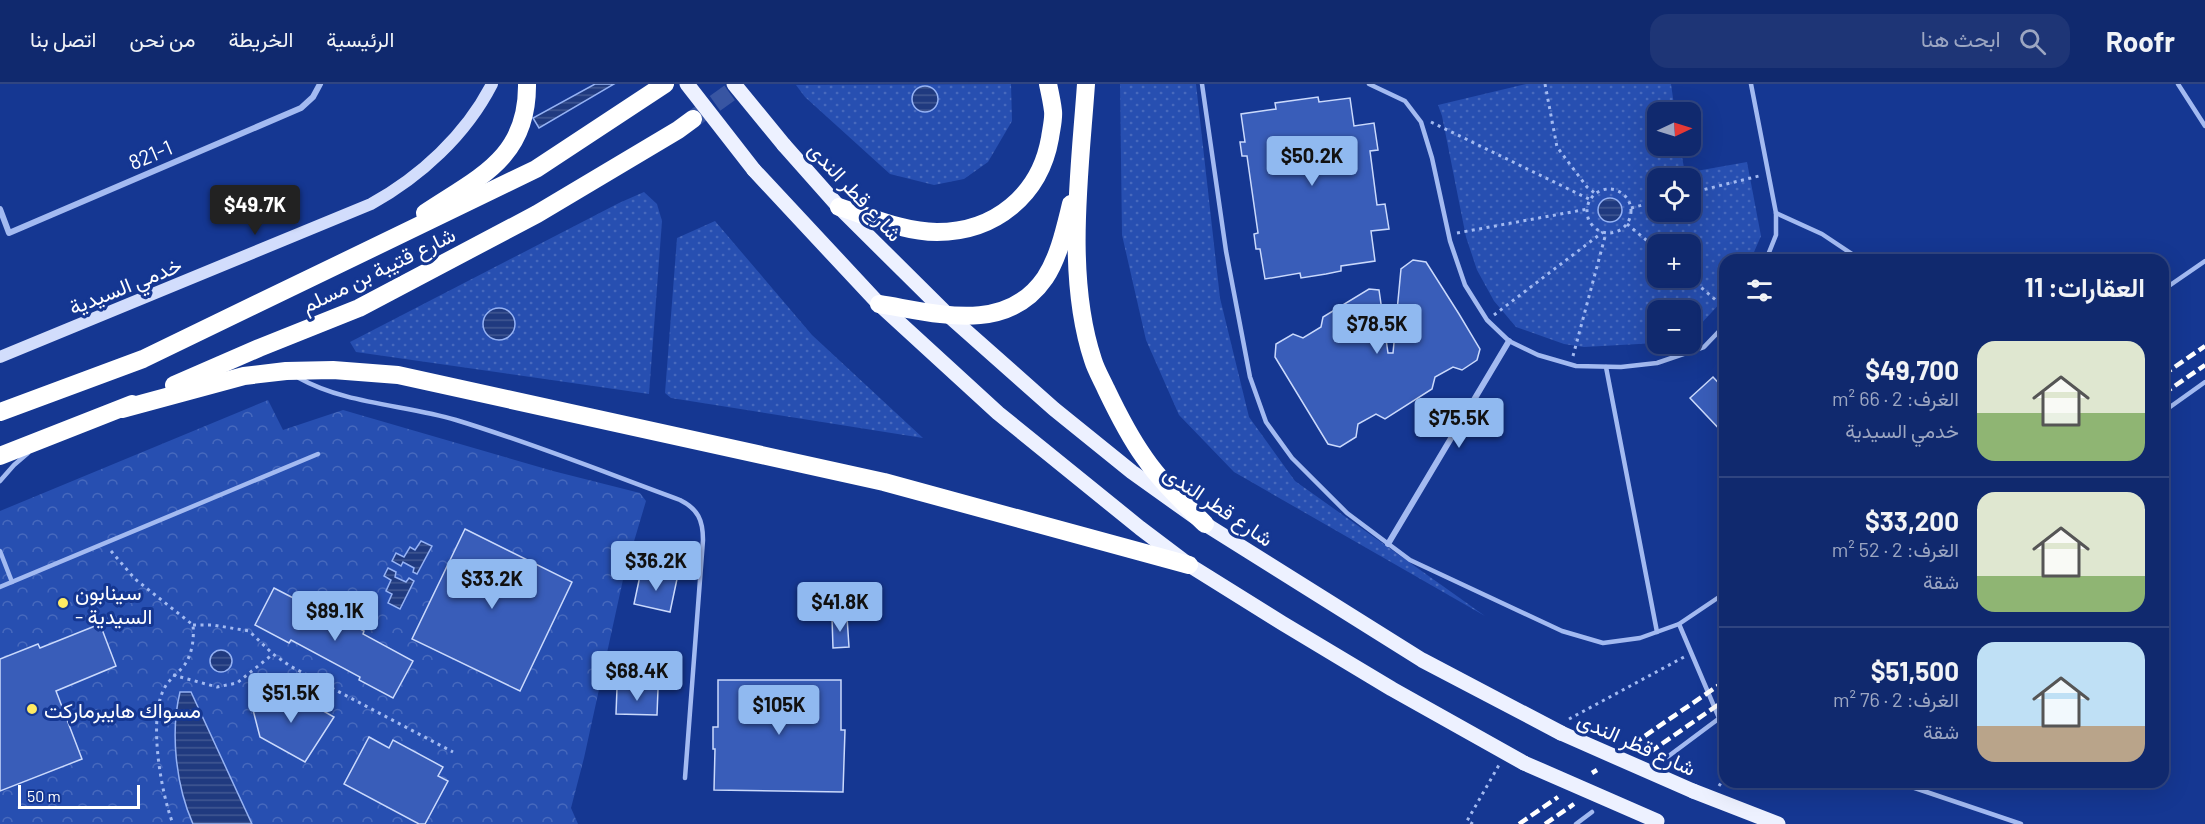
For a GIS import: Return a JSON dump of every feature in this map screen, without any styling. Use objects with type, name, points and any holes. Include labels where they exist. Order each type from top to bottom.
[{"type":"highway","points":[[365,252],[494,166],[508,152],[520,130],[527,103],[526,84]]},
{"type":"highway","name":"شارع قتيبة بن مسلم","points":[[0,412],[143,359],[536,169],[665,84]]},
{"type":"highway","points":[[839,207],[899,226],[937,232],[981,226],[1013,207],[1036,179],[1048,150],[1054,113],[1048,84]]},
{"type":"highway","points":[[1086,84],[1077,267],[1083,315],[1093,360],[1116,410],[1144,458],[1174,494],[1205,524]]},
{"type":"highway","name":"شارع قتيبة بن مسلم","points":[[0,456],[122,409],[259,348],[359,308],[537,214],[693,119]]},
{"type":"highway","points":[[879,304],[972,318],[1006,310],[1030,296],[1046,276],[1062,240],[1080,171]]},
{"type":"highway","points":[[122,409],[244,376],[286,371],[333,370],[398,375],[884,482],[1190,565]]},
{"type":"main road","points":[[687,84],[754,170],[879,304],[952,372],[1044,452],[1190,565],[1392,689],[1524,763],[1661,822]]},
{"type":"main road","name":"شارع قطر الندى","points":[[734,84],[839,207],[948,315],[1093,441],[1205,524],[1422,660],[1561,733],[1693,791],[1778,824]]},
{"type":"street","name":"821-1","points":[[0,209],[9,233],[301,108],[313,97],[320,84]]},
{"type":"street","name":"خدمي السيدية","points":[[0,357],[379,200],[395,191],[445,148],[468,122],[492,84]]},
{"type":"street","points":[[1388,544],[1509,341]]},
{"type":"lane","points":[[1202,84],[1226,251],[1247,366],[1266,422],[1292,458],[1347,513],[1410,560],[1562,631],[1603,643],[1640,638],[1679,624],[1719,597]]},
{"type":"lane","points":[[1369,84],[1406,101],[1421,122],[1432,158],[1449,235],[1465,285],[1487,320],[1509,341],[1538,355],[1570,364],[1621,367],[1656,363],[1704,347],[1719,331]]},
{"type":"lane","points":[[1751,84],[1776,213],[1776,235],[1768,254]]},
{"type":"lane","points":[[2178,84],[2205,126]]},
{"type":"lane","points":[[1776,213],[1822,234],[1852,254]]},
{"type":"lane","points":[[2169,286],[2205,261]]},
{"type":"lane","points":[[1606,367],[1657,632]]},
{"type":"lane","points":[[286,371],[313,386],[341,395],[417,410],[482,428],[680,500],[700,515],[703,540],[685,778]]},
{"type":"lane","points":[[2169,408],[2205,382]]},
{"type":"lane","points":[[0,481],[14,465],[49,437]]},
{"type":"lane","points":[[0,586],[318,454]]},
{"type":"lane","points":[[0,551],[12,582]]},
{"type":"lane","points":[[1666,758],[1719,718],[1679,624]]},
{"type":"lane","points":[[1915,788],[2021,824]]},
{"type":"lane","points":[[1576,824],[1592,812]]},
{"type":"path","points":[[1545,84],[1557,147],[1587,187],[1596,194]]},
{"type":"path","points":[[1416,115],[1591,200]]},
{"type":"path","points":[[1701,190],[1768,173]]},
{"type":"path","points":[[1605,189],[1624,194],[1631,208],[1629,222],[1623,229],[1614,233],[1604,233],[1595,229],[1589,221],[1588,209],[1596,194],[1605,189]]},
{"type":"path","points":[[1631,208],[1647,204]]},
{"type":"path","points":[[1449,235],[1588,209]]},
{"type":"path","points":[[1627,224],[1647,241]]},
{"type":"path","points":[[1487,320],[1604,233]]},
{"type":"path","points":[[1570,364],[1604,233]]},
{"type":"path","points":[[1701,288],[1719,303]]},
{"type":"path","points":[[104,543],[135,579],[194,624],[249,631],[273,654],[290,666],[453,752]]},
{"type":"path","points":[[173,824],[163,794],[157,754],[158,718],[162,691],[187,661],[194,637],[194,624]]},
{"type":"path","points":[[1574,716],[1691,653]]},
{"type":"path","points":[[173,675],[217,687],[237,683],[273,654]]},
{"type":"path","points":[[1473,824],[1467,821],[1496,770]]},
{"type":"green space","points":[[1011,84],[1012,121],[988,162],[964,179],[934,185],[890,174],[805,97],[796,85]]},
{"type":"green space","points":[[1120,84],[1196,84],[1220,298],[1249,417],[1295,481],[1485,616],[1234,472],[1179,415],[1146,340],[1122,235]]},
{"type":"green space","points":[[1526,84],[1671,84],[1674,102],[1647,102],[1647,156],[1682,156],[1684,168],[1647,168],[1647,222],[1701,222],[1701,170],[1747,162],[1761,236],[1753,254],[1719,254],[1719,304],[1701,324],[1701,300],[1647,300],[1647,344],[1584,347],[1564,344],[1516,327],[1494,301],[1477,270],[1466,237],[1438,105]]},
{"type":"green space","points":[[644,192],[657,204],[662,221],[649,394],[356,352],[350,342],[619,203]]},
{"type":"green space","points":[[715,221],[812,335],[923,438],[671,398],[665,393],[677,238]]},
{"type":"green space","points":[[268,400],[283,430],[343,410],[553,471],[640,493],[646,501],[624,575],[571,808],[578,824],[0,824],[0,511]]},
{"type":"shaded area","points":[[595,84],[614,84],[539,128],[533,118]]},
{"type":"shaded area","points":[[925,86],[934,90],[938,99],[934,108],[925,112],[916,108],[912,99],[916,90]]},
{"type":"shaded area","points":[[1610,198],[1619,201],[1622,210],[1619,219],[1610,222],[1601,219],[1598,210],[1601,201]]},
{"type":"shaded area","points":[[499,308],[510,313],[515,324],[510,335],[499,340],[488,335],[483,324],[488,313]]},
{"type":"shaded area","points":[[421,541],[432,546],[417,574],[413,572],[414,568],[403,562],[401,566],[392,561],[396,553],[404,557],[410,547],[415,550]]},
{"type":"shaded area","points":[[388,568],[396,572],[395,577],[406,582],[409,578],[414,581],[400,609],[388,603],[392,594],[386,591],[391,580],[384,576]]},
{"type":"shaded area","points":[[221,650],[229,653],[232,661],[229,669],[221,672],[213,669],[210,661],[213,653]]},
{"type":"shaded area","points":[[180,692],[191,692],[252,824],[193,824],[182,793],[176,759],[175,725]]},
{"type":"building","points":[[1318,97],[1319,102],[1350,98],[1354,126],[1374,123],[1378,150],[1370,151],[1377,205],[1385,204],[1389,229],[1371,231],[1375,261],[1341,266],[1341,271],[1326,274],[1301,278],[1300,273],[1265,279],[1260,249],[1256,249],[1254,234],[1258,233],[1247,156],[1242,156],[1240,142],[1245,142],[1241,114],[1276,109],[1275,103]]},
{"type":"building","points":[[1413,260],[1426,262],[1480,349],[1477,360],[1462,370],[1453,367],[1435,377],[1432,389],[1385,419],[1376,414],[1358,424],[1356,437],[1340,447],[1328,444],[1275,357],[1276,344],[1293,334],[1303,338],[1321,327],[1323,317],[1369,289],[1379,290],[1388,353],[1393,353],[1401,269]]},
{"type":"building","points":[[1713,377],[1719,384],[1719,429],[1690,398]]},
{"type":"building","points":[[465,529],[572,582],[520,691],[412,639]]},
{"type":"building","points":[[641,571],[677,579],[670,612],[634,604]]},
{"type":"building","points":[[274,588],[328,616],[330,613],[413,661],[393,698],[359,680],[360,677],[291,640],[289,643],[255,625]]},
{"type":"building","points":[[847,617],[849,647],[833,648],[832,618]]},
{"type":"building","name":"مسواك هايبرماركت","points":[[100,624],[116,666],[56,691],[82,759],[0,791],[0,659],[38,644],[40,648]]},
{"type":"building","points":[[718,680],[841,680],[841,730],[845,730],[843,792],[714,790],[713,727],[718,727]]},
{"type":"building","points":[[617,688],[658,689],[657,715],[616,714]]},
{"type":"building","points":[[290,692],[334,717],[305,762],[260,737],[251,702]]},
{"type":"building","points":[[369,737],[389,748],[393,740],[443,767],[438,776],[448,781],[425,824],[419,824],[344,784]]},
{"type":"tunnel","points":[[693,119],[742,84]]},
{"type":"railway","points":[[2169,371],[2205,346]]},
{"type":"railway","points":[[2169,390],[2205,365]]},
{"type":"railway","points":[[1633,744],[1719,685]]},
{"type":"railway","points":[[1650,752],[1719,704]]},
{"type":"railway","points":[[1592,773],[1597,770]]},
{"type":"railway","points":[[1519,824],[1558,797]]},
{"type":"railway","points":[[1545,824],[1574,804]]},
{"type":"place","name":"سينابون - السيدية","points":[[63,603]]},
{"type":"place","name":"مسواك هايبرماركت","points":[[32,709]]}]
